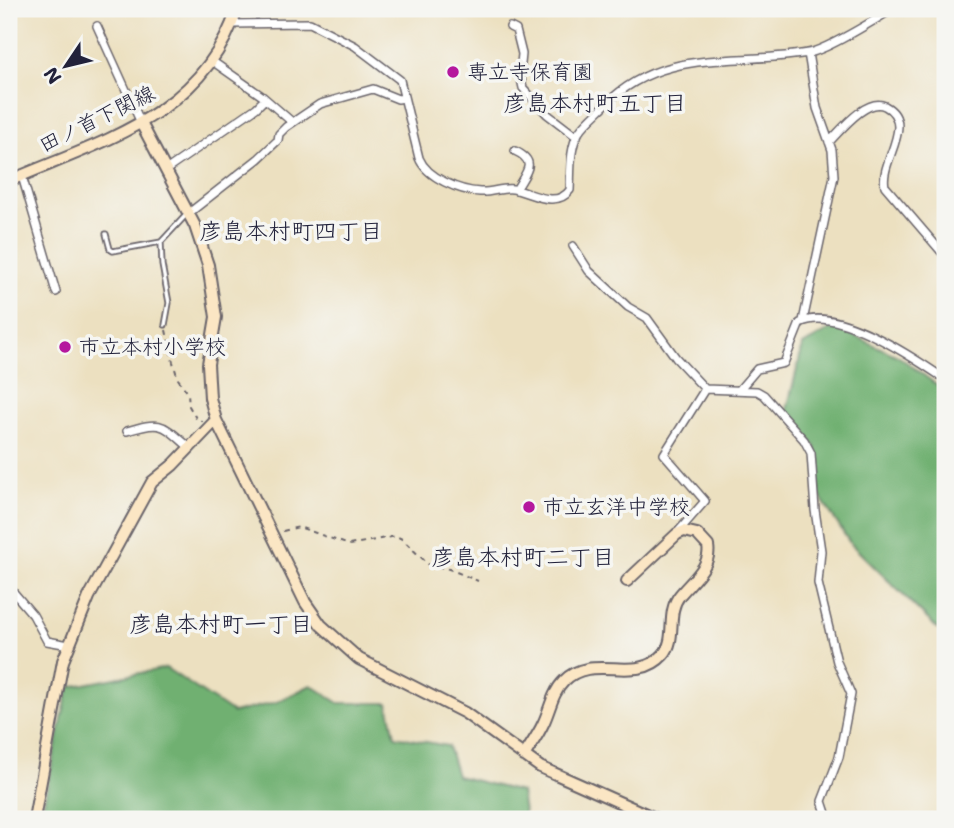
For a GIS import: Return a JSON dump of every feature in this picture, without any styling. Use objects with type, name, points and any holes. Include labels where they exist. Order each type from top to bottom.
[{"type":"street","name":"田ノ首下関線","points":[[9,181],[141,123],[185,93],[212,61],[233,24],[237,9]]},
{"type":"street","points":[[233,24],[296,21],[316,24],[355,47],[398,78],[419,158],[429,172],[458,186],[479,192],[516,190],[553,200],[568,194],[570,190],[570,172],[577,137],[622,90],[638,79],[659,70],[708,60],[808,53],[893,9]]},
{"type":"street","points":[[97,26],[141,123],[200,237],[208,265],[216,317],[208,364],[210,398],[216,420],[312,613],[353,655],[465,713],[555,775],[657,819]]},
{"type":"street","points":[[510,27],[516,30],[522,54],[520,80],[523,88],[547,114],[577,137]]},
{"type":"street","points":[[739,390],[757,369],[784,363],[797,328],[803,321],[833,186],[833,159],[815,101],[808,53]]},
{"type":"street","points":[[212,61],[292,122]]},
{"type":"street","points":[[189,213],[258,159],[292,122],[320,104],[376,89],[398,99],[404,98]]},
{"type":"street","points":[[166,170],[265,99]]},
{"type":"street","points":[[829,142],[870,105],[880,104],[890,110],[897,119],[898,130],[884,173],[885,186],[945,256]]},
{"type":"street","points":[[515,151],[529,162],[529,167],[516,190]]},
{"type":"street","points":[[22,176],[56,292]]},
{"type":"street","points":[[573,246],[589,271],[628,307],[647,318],[676,358],[705,389],[757,391],[764,395],[804,440],[811,453],[813,498],[821,551],[818,583],[837,662],[850,694],[839,757],[822,801],[828,819]]},
{"type":"street","points":[[803,321],[812,318],[857,329],[905,351],[945,379]]},
{"type":"street","points":[[627,581],[677,534],[705,501],[664,454],[705,389]]},
{"type":"street","points":[[34,819],[60,677],[69,645],[89,597],[152,482],[173,465],[216,420]]},
{"type":"street","points":[[127,431],[150,424],[157,425],[174,434],[189,447]]},
{"type":"street","points":[[524,756],[544,724],[557,690],[570,675],[594,667],[641,668],[665,653],[670,642],[673,605],[709,556],[708,546],[701,536],[690,531],[677,534]]},
{"type":"street","points":[[9,587],[33,615],[47,640],[69,645]]},
{"type":"lane","points":[[106,234],[113,251],[161,242],[189,213]]},
{"type":"lane","points":[[161,242],[169,303],[165,325]]},
{"type":"path","points":[[165,325],[178,379],[187,393],[189,406],[197,420],[203,420]]},
{"type":"path","points":[[272,536],[299,527],[349,545],[396,536],[429,565],[449,569],[478,581]]},
{"type":"green space","points":[[835,327],[898,356],[945,391],[945,636],[850,543],[819,495],[816,447],[786,413],[803,345]]},
{"type":"green space","points":[[166,668],[233,713],[277,702],[311,685],[339,703],[388,703],[395,736],[448,746],[457,776],[521,792],[525,819],[40,819],[69,687]]},
{"type":"place","name":"専立寺保育園","points":[[453,72]]},
{"type":"place","name":"市立本村小学校","points":[[65,347]]},
{"type":"place","name":"市立玄洋中学校","points":[[529,507]]},
{"type":"district","name":"彦島本村町五丁目","points":[[595,103]]},
{"type":"district","name":"彦島本村町四丁目","points":[[291,231]]},
{"type":"district","name":"彦島本村町二丁目","points":[[523,557]]},
{"type":"district","name":"彦島本村町一丁目","points":[[221,624]]}]
